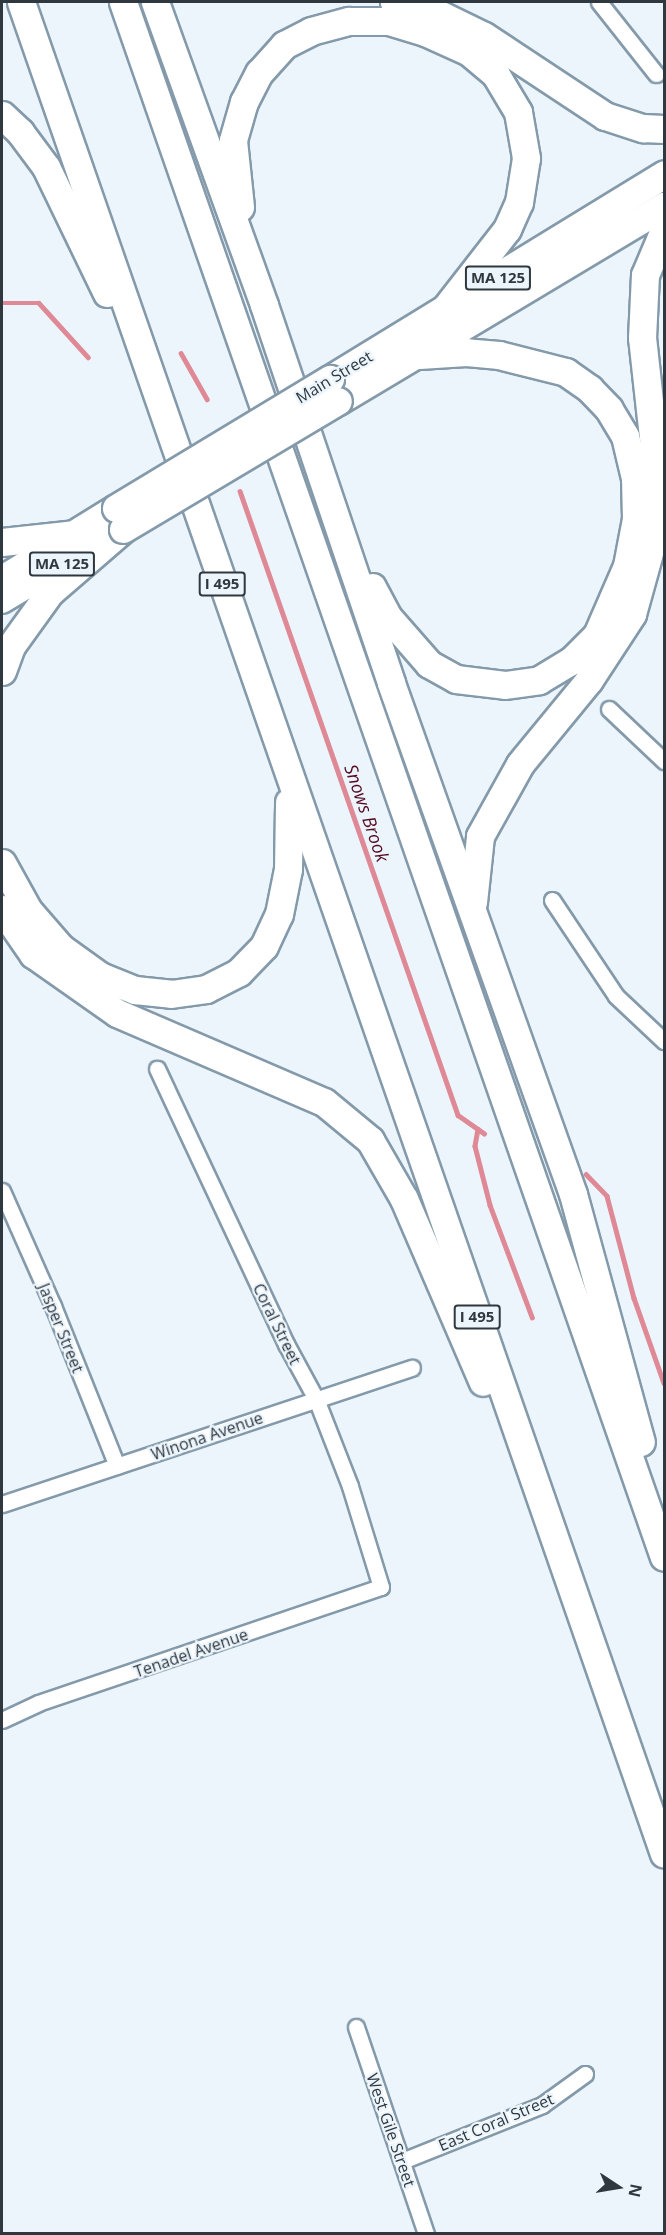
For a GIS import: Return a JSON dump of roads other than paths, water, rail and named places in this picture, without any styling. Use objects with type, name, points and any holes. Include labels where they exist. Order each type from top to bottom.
[{"type":"highway","name":"I 495","points":[[21,2],[153,390],[197,506],[288,780],[664,1854]]},
{"type":"highway","points":[[123,2],[664,1557]]},
{"type":"highway","points":[[155,2],[264,304],[473,915],[573,1194],[664,1534]]},
{"type":"highway","points":[[394,2],[437,13],[484,36],[605,116],[643,128],[664,129]]},
{"type":"highway","points":[[264,304],[237,192],[233,140],[244,102],[259,73],[284,45],[311,31],[349,21],[389,21],[425,32],[469,52],[496,75],[518,112],[526,158],[519,202],[507,229],[444,310]]},
{"type":"highway","points":[[2,115],[20,132],[46,167],[153,390]]},
{"type":"highway","name":"Main Street","points":[[74,534],[120,518],[334,390],[444,310],[664,174]]},
{"type":"highway","name":"Main Street","points":[[334,390],[419,356],[664,206]]},
{"type":"highway","points":[[473,915],[480,836],[520,764],[589,680],[633,614],[658,520],[655,455],[642,338],[645,275],[664,230]]},
{"type":"highway","points":[[338,524],[388,617],[429,664],[456,679],[505,685],[539,680],[571,661],[597,635],[614,601],[627,566],[636,519],[635,478],[625,436],[609,408],[566,372],[528,361],[466,352],[419,356]]},
{"type":"highway","points":[[2,671],[11,646],[50,592],[120,518]]},
{"type":"highway","points":[[2,542],[74,534]]},
{"type":"highway","points":[[2,863],[28,910],[61,948],[100,976],[135,990],[171,994],[206,989],[239,972],[264,946],[279,914],[288,869],[288,780]]},
{"type":"highway","points":[[2,909],[33,954],[117,1013],[324,1102],[370,1140],[404,1199],[564,1566]]},
{"type":"main road","name":"Main Street","points":[[2,601],[120,518]]},
{"type":"main road","name":"Main Street","points":[[2,578],[74,534]]},
{"type":"street","points":[[598,2],[656,74]]},
{"type":"street","points":[[609,709],[664,761]]},
{"type":"street","points":[[552,900],[616,996],[664,1041]]},
{"type":"street","name":"Coral Street","points":[[157,1069],[285,1344],[316,1399],[350,1486],[381,1587]]},
{"type":"street","name":"Jasper Street","points":[[2,1191],[53,1306],[117,1466]]},
{"type":"street","name":"Winona Avenue","points":[[2,1503],[412,1368]]},
{"type":"street","name":"Tenadel Avenue","points":[[2,1720],[38,1703],[381,1587]]},
{"type":"street","name":"West Gile Street","points":[[356,2027],[426,2234]]},
{"type":"street","name":"East Coral Street","points":[[402,2161],[542,2105],[585,2074]]},
{"type":"waterway","name":"Snows Brook","points":[[2,303],[39,303],[88,357]]},
{"type":"waterway","name":"Snows Brook","points":[[181,353],[207,399]]},
{"type":"waterway","name":"Snows Brook","points":[[240,491],[458,1115],[484,1133]]},
{"type":"waterway","points":[[478,1129],[475,1146],[490,1205],[532,1317]]},
{"type":"waterway","name":"Snows Brook","points":[[586,1174],[607,1196],[634,1298],[664,1383]]}]
